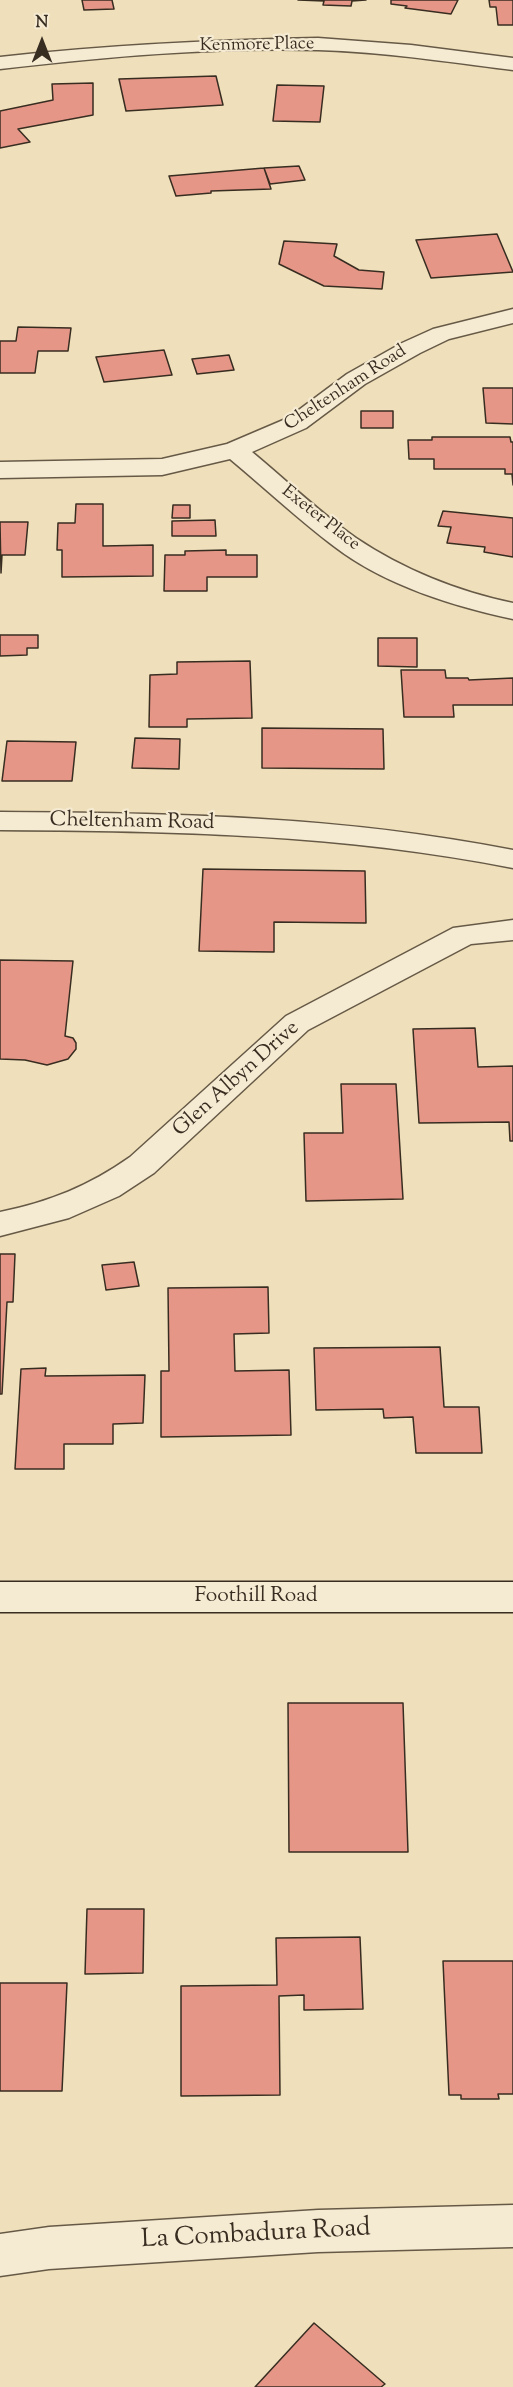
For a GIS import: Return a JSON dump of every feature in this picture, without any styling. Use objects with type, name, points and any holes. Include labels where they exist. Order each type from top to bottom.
[{"type":"street","name":"Kenmore Place","points":[[0,63],[108,51],[318,44],[411,51],[513,64]]},
{"type":"street","name":"Cheltenham Road","points":[[0,470],[162,467],[235,450],[297,423],[356,379],[411,348],[441,334],[513,316]]},
{"type":"street","name":"Exeter Place","points":[[235,450],[346,543],[405,577],[489,606],[513,611]]},
{"type":"street","name":"Cheltenham Road","points":[[0,821],[280,825],[375,834],[469,849],[513,859]]},
{"type":"street","name":"Glen Albyn Drive","points":[[0,1224],[52,1213],[85,1201],[117,1184],[142,1166],[297,1023],[464,935],[513,930]]},
{"type":"street","name":"Foothill Road","points":[[0,1597],[513,1597]]},
{"type":"street","name":"La Combadura Road","points":[[0,2255],[48,2248],[318,2230],[513,2226]]},
{"type":"building","points":[[82,0],[112,0],[114,9],[84,10]]},
{"type":"building","points":[[298,0],[366,0],[352,1],[351,6],[323,5],[324,1]]},
{"type":"building","points":[[391,0],[458,0],[451,14],[405,8],[407,6],[391,4]]},
{"type":"building","points":[[489,0],[513,0],[513,25],[498,25],[496,7],[490,7]]},
{"type":"building","points":[[216,76],[223,105],[126,111],[119,79]]},
{"type":"building","points":[[93,83],[93,115],[18,129],[30,142],[0,148],[0,111],[53,100],[52,84]]},
{"type":"building","points":[[277,85],[324,86],[320,122],[273,121]]},
{"type":"building","points":[[299,166],[305,180],[270,184],[264,168]]},
{"type":"building","points":[[264,168],[271,189],[211,191],[211,193],[176,196],[169,176]]},
{"type":"building","points":[[497,234],[513,272],[431,278],[416,240]]},
{"type":"building","points":[[284,241],[337,244],[334,256],[359,270],[384,272],[382,289],[324,286],[279,264]]},
{"type":"building","points":[[18,327],[71,328],[68,351],[38,351],[35,373],[0,373],[0,341],[16,341]]},
{"type":"building","points":[[164,350],[172,375],[104,382],[96,357]]},
{"type":"building","points":[[229,355],[234,370],[197,374],[192,359]]},
{"type":"building","points":[[483,388],[513,388],[513,424],[486,423]]},
{"type":"building","points":[[361,411],[393,411],[393,428],[361,428]]},
{"type":"building","points":[[432,437],[510,437],[513,442],[513,485],[512,474],[505,474],[505,469],[434,469],[434,459],[409,459],[408,440],[432,440]]},
{"type":"building","points":[[76,504],[103,504],[103,546],[153,545],[153,576],[62,577],[62,550],[57,550],[58,523],[75,523]]},
{"type":"building","points":[[173,505],[190,505],[190,518],[172,518]]},
{"type":"building","points":[[443,511],[513,518],[513,557],[484,552],[485,547],[447,543],[451,527],[438,526]]},
{"type":"building","points":[[215,520],[216,536],[172,536],[172,521]]},
{"type":"building","points":[[0,522],[28,522],[25,555],[2,555],[1,573]]},
{"type":"building","points":[[226,550],[226,555],[257,555],[257,577],[207,577],[207,591],[164,591],[165,555],[185,555],[185,551]]},
{"type":"building","points":[[0,635],[38,635],[38,648],[27,648],[27,655],[0,656]]},
{"type":"building","points":[[378,638],[417,638],[417,667],[378,666]]},
{"type":"building","points":[[250,661],[252,718],[187,719],[187,727],[149,727],[150,675],[177,674],[177,662]]},
{"type":"building","points":[[401,670],[445,670],[446,678],[468,678],[469,680],[513,678],[513,705],[453,705],[454,717],[404,717]]},
{"type":"building","points":[[262,728],[383,729],[384,769],[262,768]]},
{"type":"building","points":[[135,738],[180,739],[179,769],[132,768]]},
{"type":"building","points":[[7,741],[76,742],[72,781],[2,781]]},
{"type":"building","points":[[203,869],[365,871],[366,923],[274,922],[274,952],[199,951]]},
{"type":"building","points":[[0,960],[73,961],[65,1036],[73,1038],[76,1049],[68,1059],[47,1065],[25,1060],[0,1059]]},
{"type":"building","points":[[475,1028],[478,1067],[513,1066],[513,1141],[510,1141],[509,1122],[419,1123],[413,1029]]},
{"type":"building","points":[[341,1084],[396,1084],[403,1199],[306,1201],[304,1133],[343,1133]]},
{"type":"building","points":[[0,1254],[15,1254],[13,1302],[7,1302],[2,1394],[0,1394]]},
{"type":"building","points":[[134,1262],[139,1286],[106,1290],[102,1265]]},
{"type":"building","points":[[268,1287],[269,1333],[234,1334],[235,1371],[289,1370],[291,1435],[161,1437],[161,1371],[169,1371],[168,1288]]},
{"type":"building","points":[[440,1347],[444,1407],[479,1407],[482,1453],[416,1453],[413,1417],[384,1418],[383,1409],[316,1410],[314,1348]]},
{"type":"building","points":[[46,1368],[45,1376],[145,1375],[143,1423],[113,1424],[113,1444],[64,1444],[64,1469],[15,1469],[21,1369]]},
{"type":"building","points":[[288,1703],[403,1703],[408,1852],[289,1852]]},
{"type":"building","points":[[87,1909],[144,1909],[143,1973],[85,1974]]},
{"type":"building","points":[[360,1937],[363,2009],[304,2010],[304,1995],[279,1996],[280,2095],[181,2096],[181,1986],[277,1985],[276,1938]]},
{"type":"building","points":[[443,1961],[513,1961],[513,2094],[498,2094],[499,2099],[461,2099],[461,2095],[449,2095]]},
{"type":"building","points":[[0,1983],[67,1983],[62,2091],[0,2091]]},
{"type":"building","points":[[314,2323],[385,2384],[381,2387],[255,2387]]}]
